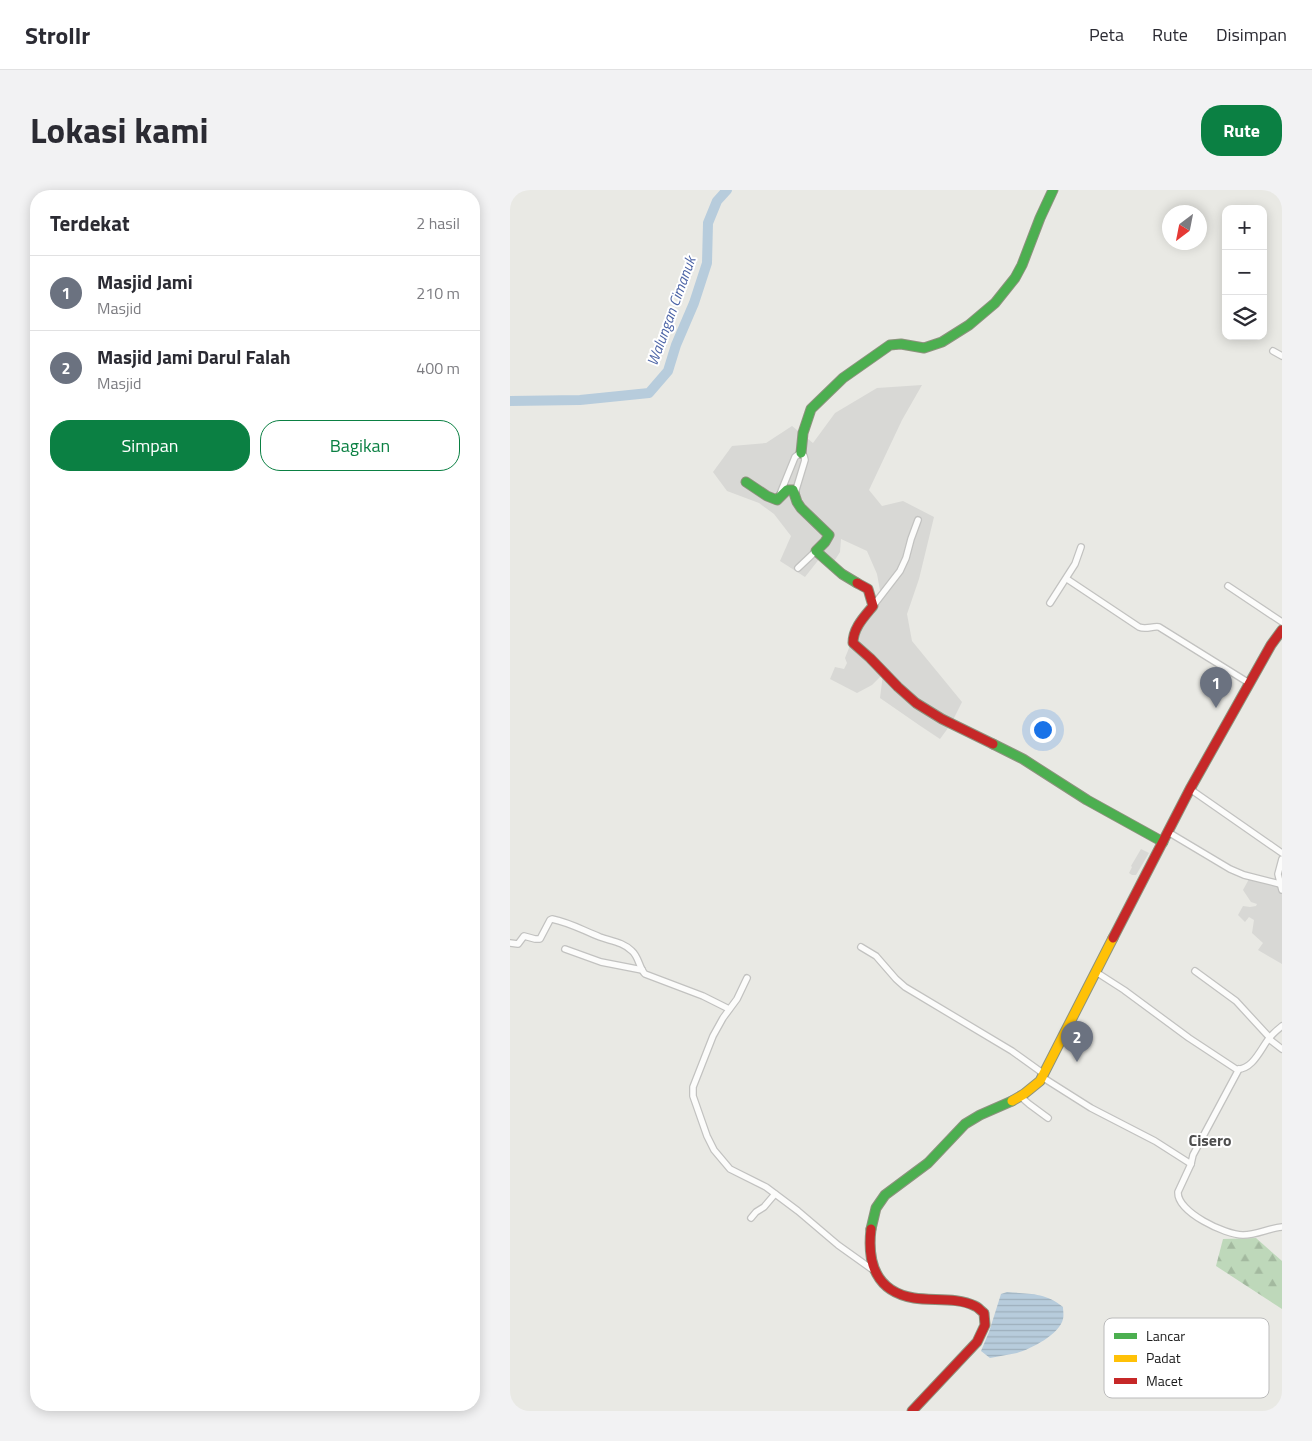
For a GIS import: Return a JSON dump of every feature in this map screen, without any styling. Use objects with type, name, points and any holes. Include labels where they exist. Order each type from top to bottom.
[{"type":"main road","points":[[801,454],[803,433],[811,409],[843,378],[890,345],[908,344],[923,348],[950,338],[977,319],[1003,294],[1016,277],[1024,262],[1053,190]]},
{"type":"main road","points":[[746,482],[767,496],[777,500],[789,489],[792,490],[795,493],[798,504],[829,535],[816,551],[842,574],[868,588],[873,606],[855,631],[852,638],[853,643],[888,678],[916,702],[959,728],[1002,748],[1048,773],[1086,799],[1163,842]]},
{"type":"main road","points":[[912,1411],[977,1342],[985,1325],[984,1315],[977,1306],[970,1303],[916,1298],[899,1294],[882,1283],[873,1270],[870,1253],[872,1226],[876,1208],[886,1194],[928,1164],[958,1131],[968,1123],[1021,1097],[1034,1088],[1043,1076],[1190,789],[1249,683],[1282,630]]},
{"type":"street","points":[[1278,190],[1282,192]]},
{"type":"street","points":[[1273,351],[1282,356]]},
{"type":"street","points":[[777,500],[795,457],[801,454],[806,460],[795,493]]},
{"type":"street","points":[[873,606],[900,571],[918,520]]},
{"type":"street","points":[[1050,603],[1067,579],[1081,547]]},
{"type":"street","points":[[798,568],[816,551]]},
{"type":"street","points":[[1067,579],[1139,627],[1155,626],[1161,628],[1249,683]]},
{"type":"street","points":[[1228,586],[1282,622]]},
{"type":"street","points":[[1190,789],[1282,853]]},
{"type":"street","points":[[1168,832],[1230,869],[1281,887]]},
{"type":"street","points":[[1281,887],[1278,874],[1282,859]]},
{"type":"street","points":[[510,943],[518,944],[524,936],[535,939],[540,938],[552,919],[571,924],[601,938],[613,940],[628,947],[637,957],[645,974],[708,998],[729,1009]]},
{"type":"street","points":[[860,947],[876,956],[905,987],[1012,1051],[1043,1076],[1090,1108],[1155,1141],[1192,1164]]},
{"type":"street","points":[[565,949],[601,962],[642,970]]},
{"type":"street","points":[[1195,971],[1236,1001],[1269,1038],[1282,1049]]},
{"type":"street","points":[[1096,972],[1234,1068],[1239,1069],[1248,1066],[1269,1038],[1282,1026]]},
{"type":"street","points":[[746,978],[737,999],[720,1021],[693,1087],[693,1096],[707,1136],[714,1150],[730,1169],[757,1182],[775,1194],[838,1246],[873,1270]]},
{"type":"street","points":[[1239,1069],[1193,1155],[1192,1164],[1178,1195],[1180,1201],[1197,1216],[1222,1230],[1234,1234],[1248,1235],[1279,1227],[1282,1222]]},
{"type":"street","points":[[1021,1097],[1048,1118]]},
{"type":"street","points":[[751,1218],[775,1194]]},
{"type":"shaded area","points":[[922,385],[902,420],[869,490],[882,506],[903,501],[934,517],[919,579],[907,614],[912,641],[962,702],[951,724],[940,739],[880,698],[883,674],[872,685],[857,693],[830,679],[835,667],[844,669],[847,663],[845,658],[857,628],[881,596],[877,574],[867,551],[841,539],[840,552],[833,563],[820,558],[805,577],[780,561],[791,536],[774,514],[759,503],[727,491],[713,472],[732,446],[766,443],[792,426],[813,443],[835,413],[877,388]]},
{"type":"shaded area","points":[[1141,849],[1149,853],[1136,875],[1132,875],[1129,873],[1131,866]]},
{"type":"shaded area","points":[[1249,879],[1280,884],[1282,890],[1282,964],[1258,950],[1263,943],[1252,933],[1254,920],[1249,917],[1245,922],[1238,915],[1243,906],[1250,907],[1257,904],[1251,902],[1243,890]]},
{"type":"green space","points":[[1256,1238],[1282,1261],[1282,1309],[1216,1266],[1223,1239]]},
{"type":"water","points":[[1007,1292],[1043,1296],[1050,1299],[1063,1307],[1063,1319],[1057,1330],[1030,1348],[1017,1353],[990,1358],[981,1351],[1001,1294]]},
{"type":"waterway","name":"Walungan Cimanuk","points":[[510,401],[580,400],[649,393],[668,371],[707,263],[708,223],[717,201],[727,190]]},
{"type":"traffic: fast","points":[[801,453],[803,433],[811,409],[843,378],[890,345],[901,344],[924,348],[942,342],[969,325],[995,303],[1015,278],[1022,265],[1053,190]]},
{"type":"traffic: fast","points":[[746,482],[767,496],[777,500],[787,490],[793,490],[801,508],[829,535],[816,551],[842,574],[857,583]]},
{"type":"traffic: fast","points":[[993,744],[1023,759],[1087,800],[1163,842]]},
{"type":"traffic: fast","points":[[871,1229],[876,1208],[885,1195],[928,1163],[965,1124],[1012,1101]]},
{"type":"traffic: slow","points":[[1012,1101],[1040,1081],[1113,938]]},
{"type":"traffic: jam","points":[[857,583],[868,589],[873,606],[857,628],[853,643],[916,703],[942,719],[993,744]]},
{"type":"traffic: jam","points":[[1113,938],[1190,789],[1271,645],[1282,630]]},
{"type":"traffic: jam","points":[[871,1229],[870,1241],[873,1264],[877,1274],[891,1289],[901,1295],[914,1298],[961,1301],[976,1307],[984,1313],[985,1325],[977,1342],[912,1411]]},
{"type":"place","name":"Masjid Jami","points":[[1216,708]]},
{"type":"place","name":"Masjid Jami Darul Falah","points":[[1077,1062]]},
{"type":"district","name":"Cisero","points":[[1210,1140]]}]
